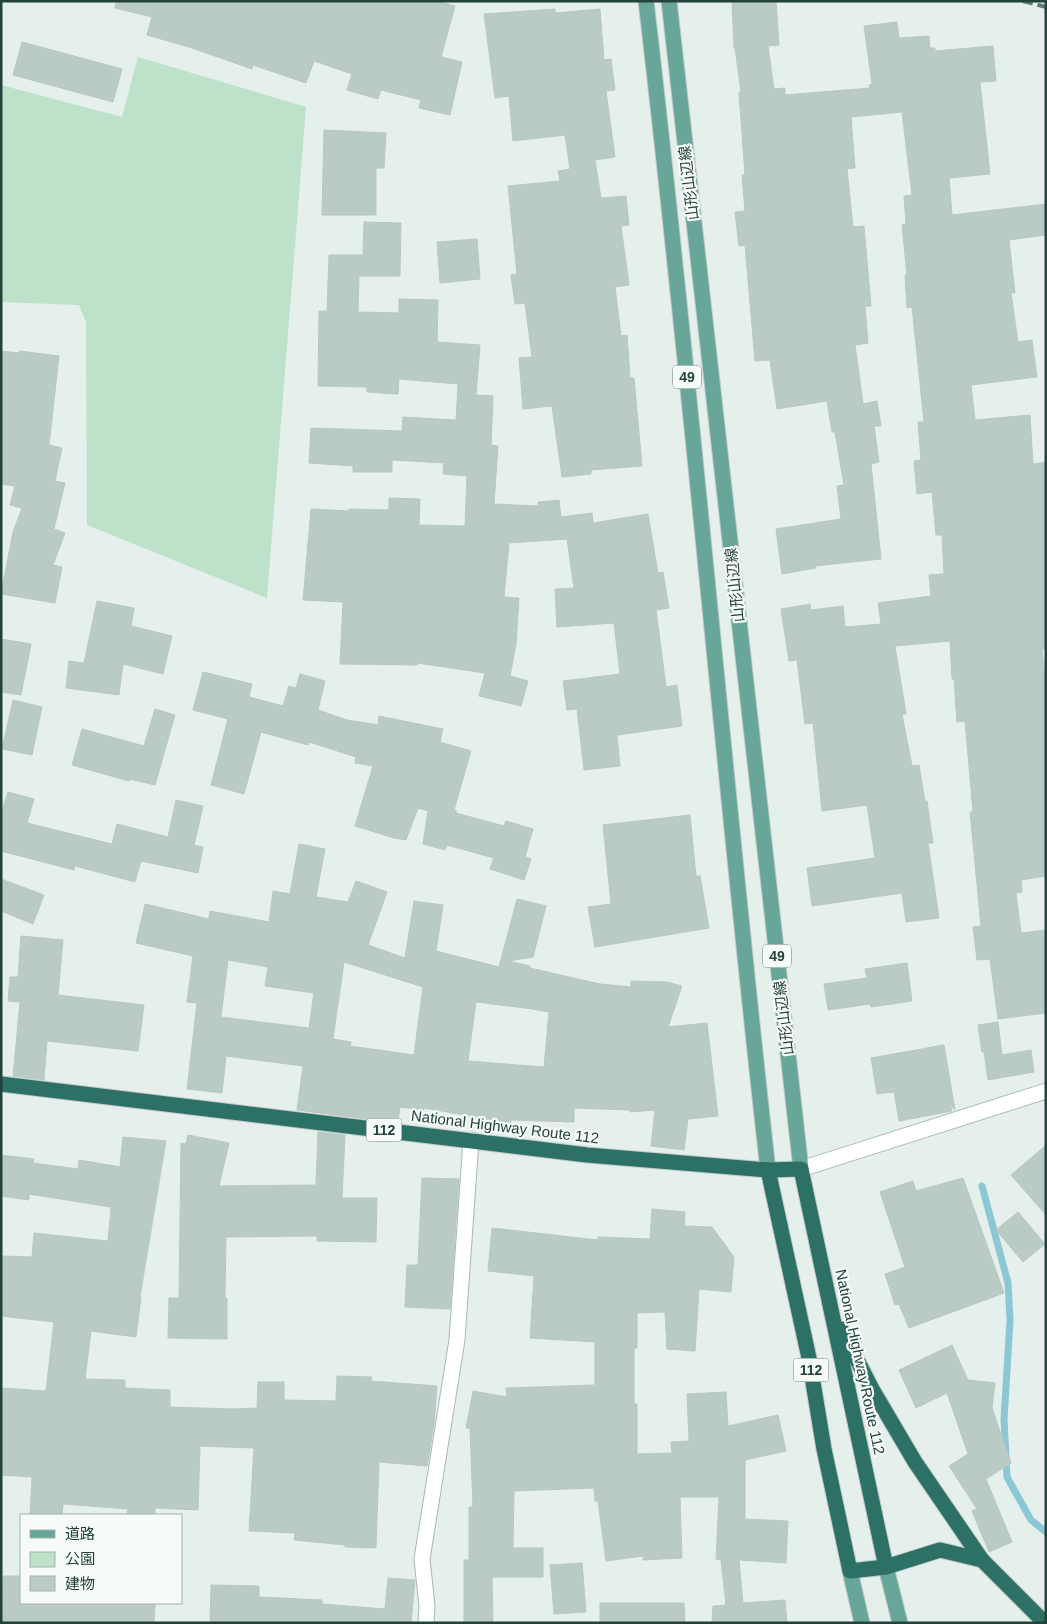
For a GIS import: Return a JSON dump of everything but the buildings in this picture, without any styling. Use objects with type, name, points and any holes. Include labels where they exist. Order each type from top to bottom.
[{"type":"highway","name":"National Highway Route 112","points":[[1,1084],[587,1155],[768,1170],[801,1169],[886,1566]]},
{"type":"highway","name":"112","points":[[768,1170],[809,1358],[824,1449],[850,1572]]},
{"type":"highway","points":[[832,1312],[872,1389],[915,1462],[982,1560],[1045,1623]]},
{"type":"highway","points":[[850,1572],[886,1566],[940,1550],[982,1560]]},
{"type":"main road","name":"山形山辺線","points":[[646,1],[768,1170]]},
{"type":"main road","name":"山形山辺線","points":[[669,1],[801,1169]]},
{"type":"main road","points":[[886,1566],[900,1623]]},
{"type":"main road","points":[[850,1572],[862,1623]]},
{"type":"street","points":[[801,1169],[1046,1091]]},
{"type":"street","points":[[426,1623],[427,1606],[422,1559],[457,1340],[471,1140]]},
{"type":"green space","points":[[138,57],[306,107],[267,598],[87,525],[86,322],[79,305],[1,302],[1,85],[122,117]]},
{"type":"waterway","points":[[982,1186],[1008,1283],[1010,1320],[1004,1419],[1007,1477],[1031,1520],[1046,1532]]},
{"type":"railway","points":[[1023,1],[1046,7]]}]
